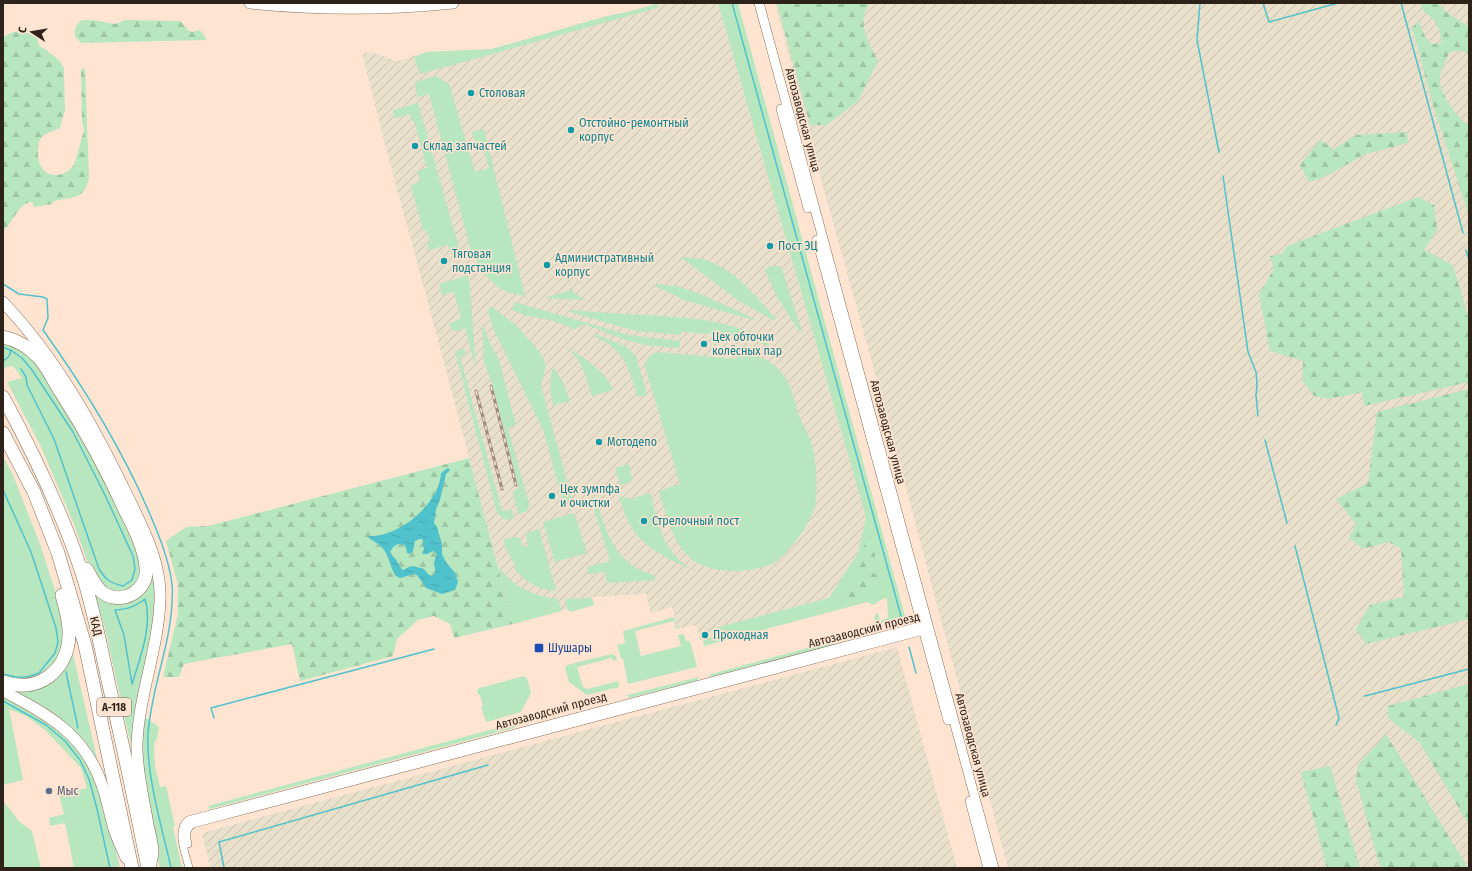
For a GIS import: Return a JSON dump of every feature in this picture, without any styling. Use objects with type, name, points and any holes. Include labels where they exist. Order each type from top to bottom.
[{"type":"highway","points":[[3,337],[22,344],[39,358],[78,419],[109,474],[138,538],[144,556],[147,568],[146,576],[142,585],[130,596],[122,598],[104,594],[92,581],[74,548]]},
{"type":"highway","name":"КАД","points":[[3,397],[36,460],[74,548],[84,577],[100,640],[149,868]]},
{"type":"highway","name":"КАД","points":[[3,433],[34,492],[51,532],[63,570],[85,645],[131,868]]},
{"type":"highway","points":[[3,682],[11,685],[29,685],[48,678],[60,665],[65,655],[69,635],[61,587],[63,570]]},
{"type":"main road","points":[[250,3],[296,7],[340,8],[427,6],[453,3]]},
{"type":"main road","points":[[3,302],[18,318],[51,362],[86,416],[113,466],[140,522],[153,554],[159,579],[160,600],[155,642],[139,715],[137,755],[153,850],[149,868]]},
{"type":"main road","points":[[3,691],[52,718],[69,732],[82,748],[98,775],[114,830],[131,868]]},
{"type":"street","name":"Автозаводская улица","points":[[753,3],[925,627],[994,868]]},
{"type":"street","name":"Автозаводская улица","points":[[759,3],[988,868]]},
{"type":"street","name":"Автозаводский проезд","points":[[189,868],[182,835],[183,826],[188,820],[925,627]]},
{"type":"street","name":"Автозаводский проезд","points":[[193,868],[186,836],[188,828],[193,824],[925,627]]},
{"type":"shaded area","points":[[657,3],[718,3],[866,517],[858,553],[829,598],[711,629],[713,637],[700,640],[696,625],[678,629],[672,607],[651,613],[646,594],[592,597],[593,602],[513,624],[362,54],[371,52],[397,61],[427,52],[492,49]]},
{"type":"shaded area","points":[[775,3],[1469,3],[1469,868],[1008,868],[895,446],[812,147]]},
{"type":"shaded area","points":[[897,647],[957,868],[210,868],[202,833]]},
{"type":"green space","points":[[718,3],[738,3],[905,616],[874,625],[876,613],[878,613],[880,621],[888,618],[887,598],[880,600],[874,605],[867,602],[704,646],[703,640],[713,637],[711,629],[829,598],[858,553],[866,517]]},
{"type":"green space","points":[[777,3],[870,3],[864,17],[864,25],[865,32],[878,61],[858,101],[827,125],[810,125]]},
{"type":"green space","points":[[1421,3],[1439,3],[1445,11],[1469,27],[1469,54],[1459,50],[1449,53],[1442,68],[1440,83],[1449,104],[1459,117],[1469,125],[1469,216],[1433,105],[1412,27],[1419,21],[1425,37],[1432,44],[1441,43],[1438,27],[1432,18],[1423,10]]},
{"type":"green space","points":[[657,4],[657,8],[420,74],[414,57],[427,52],[492,49],[607,16]]},
{"type":"green space","points":[[82,20],[112,24],[124,20],[180,21],[189,31],[193,32],[198,30],[201,32],[206,40],[81,43],[75,36],[75,29]]},
{"type":"green space","points":[[13,32],[27,33],[36,36],[41,47],[59,60],[64,68],[65,110],[60,128],[44,135],[39,141],[38,147],[40,164],[43,169],[53,175],[63,174],[72,167],[75,162],[84,130],[82,121],[81,69],[85,68],[89,178],[84,190],[77,196],[54,201],[52,204],[34,207],[32,202],[23,205],[3,231],[3,37]]},
{"type":"green space","points":[[436,76],[449,84],[475,172],[489,168],[481,141],[475,142],[472,132],[484,129],[525,296],[510,293],[499,288],[486,276],[471,251],[429,94],[417,97],[415,82]]},
{"type":"green space","points":[[418,103],[461,255],[453,258],[448,245],[429,250],[427,244],[430,241],[427,231],[423,230],[411,185],[420,182],[417,171],[427,168],[414,121],[412,121],[410,114],[395,118],[393,110]]},
{"type":"green space","points":[[1407,132],[1408,143],[1366,154],[1326,176],[1309,182],[1300,165],[1320,140],[1334,149],[1356,135]]},
{"type":"green space","points":[[1418,197],[1434,205],[1437,230],[1424,250],[1453,265],[1469,320],[1469,382],[1364,406],[1362,392],[1329,399],[1314,396],[1302,380],[1303,361],[1270,351],[1259,294],[1274,269],[1270,256],[1282,254],[1287,246]]},
{"type":"green space","points":[[682,258],[702,259],[714,263],[724,269],[743,283],[776,319],[773,320],[739,301]]},
{"type":"green space","points":[[770,266],[781,266],[802,331],[799,331],[777,297],[765,270]]},
{"type":"green space","points":[[468,275],[476,368],[465,328],[456,331],[452,330],[449,324],[461,318],[454,292],[442,295],[439,284]]},
{"type":"green space","points":[[655,284],[677,286],[698,293],[755,319],[753,320],[684,300],[655,286]]},
{"type":"green space","points":[[572,290],[575,294],[586,300],[544,298]]},
{"type":"green space","points":[[514,302],[629,335],[680,341],[680,348],[645,345],[628,341],[585,324],[575,329],[554,321],[524,315],[512,310]]},
{"type":"green space","points":[[490,306],[515,324],[539,351],[544,360],[546,365],[541,386],[572,499],[563,502],[544,432],[493,328],[488,312]]},
{"type":"green space","points":[[569,310],[677,317],[711,321],[743,330],[757,336],[770,345],[767,346],[753,340],[738,338],[736,336],[686,332],[681,332],[681,335],[636,331],[570,312]]},
{"type":"green space","points":[[482,323],[499,360],[516,425],[508,428],[529,504],[528,511],[518,514],[513,491],[519,488],[492,384],[484,362]]},
{"type":"green space","points":[[595,334],[625,346],[636,356],[647,395],[638,397],[631,376],[621,356],[604,341],[594,336]]},
{"type":"green space","points":[[3,340],[28,355],[38,366],[70,413],[136,544],[142,575],[129,591],[108,592],[92,574],[73,522],[41,447],[7,382],[22,378],[13,366],[3,368]]},
{"type":"green space","points":[[566,347],[587,360],[599,370],[605,376],[613,390],[592,396],[585,374],[578,359]]},
{"type":"green space","points":[[738,348],[763,358],[771,363],[788,382],[813,450],[816,501],[809,521],[787,552],[775,562],[767,566],[757,569],[735,571],[714,569],[694,561],[684,551],[673,534],[659,491],[680,484],[645,366],[649,357],[658,352],[736,359]]},
{"type":"green space","points":[[464,349],[466,355],[460,357],[502,511],[512,510],[514,518],[505,520],[497,513],[455,351]]},
{"type":"green space","points":[[553,367],[562,380],[570,401],[553,405],[550,386]]},
{"type":"green space","points":[[1469,389],[1469,619],[1366,644],[1356,629],[1370,605],[1404,597],[1401,548],[1388,542],[1363,549],[1349,538],[1356,524],[1336,499],[1368,483],[1377,412]]},
{"type":"green space","points":[[3,456],[13,475],[40,544],[62,612],[64,650],[55,666],[28,681],[3,678]]},
{"type":"green space","points":[[469,458],[513,624],[454,638],[450,624],[434,616],[418,620],[397,639],[393,656],[300,681],[292,644],[184,664],[179,677],[163,677],[178,614],[178,585],[166,541],[186,527],[208,526]]},
{"type":"green space","points":[[629,464],[632,480],[631,482],[620,485],[615,468]]},
{"type":"green space","points":[[650,493],[660,528],[669,548],[685,564],[696,571],[659,553],[643,541],[630,525],[619,496],[630,499]]},
{"type":"green space","points":[[597,502],[606,530],[620,554],[637,568],[655,576],[655,580],[607,583],[605,572],[588,574],[587,567],[610,561],[592,503]]},
{"type":"green space","points":[[574,513],[587,553],[555,562],[543,522]]},
{"type":"green space","points":[[867,518],[869,520],[876,562],[876,564],[871,568],[874,574],[883,577],[880,586],[866,590],[861,595],[843,603],[838,600],[839,592],[843,588],[849,586],[857,586],[863,579],[863,574],[859,572],[858,562],[864,546]]},
{"type":"green space","points":[[539,529],[556,591],[543,589],[528,582],[515,570],[514,563],[505,547],[504,539],[514,537],[520,538],[523,547],[528,546],[526,533]]},
{"type":"green space","points":[[149,566],[154,578],[155,615],[136,705],[131,746],[105,629],[95,593],[125,601]]},
{"type":"green space","points":[[499,569],[501,569],[512,581],[526,590],[542,596],[558,599],[561,611],[513,624]]},
{"type":"green space","points":[[592,598],[594,605],[571,612],[567,609],[565,599]]},
{"type":"green space","points":[[674,617],[678,629],[676,629],[674,621],[635,631],[641,656],[681,646],[678,635],[684,634],[686,641],[690,641],[697,667],[628,684],[623,659],[621,659],[617,645],[625,643],[623,631]]},
{"type":"green space","points":[[833,641],[834,645],[711,677],[708,675]]},
{"type":"green space","points":[[72,649],[98,763],[10,689],[22,690]]},
{"type":"green space","points":[[611,654],[616,656],[617,660],[613,661],[612,658],[577,667],[583,687],[587,689],[618,681],[619,687],[587,695],[569,682],[565,668],[567,665]]},
{"type":"green space","points":[[524,676],[527,678],[531,693],[521,712],[486,722],[481,707],[483,706],[480,695],[478,695],[477,691],[479,688]]},
{"type":"green space","points":[[699,677],[697,681],[629,698],[627,695]]},
{"type":"green space","points":[[1469,684],[1469,825],[1420,743],[1388,718],[1388,706]]},
{"type":"green space","points":[[3,697],[18,704],[64,733],[90,766],[106,806],[120,868],[74,868],[65,823],[50,826],[49,818],[64,814],[59,795],[87,788],[81,768],[45,730],[26,716],[9,709],[23,780],[3,785]]},
{"type":"green space","points":[[142,715],[159,727],[157,739],[154,743],[155,766],[160,787],[166,786],[182,868],[160,868],[143,782],[140,750]]},
{"type":"green space","points":[[516,723],[514,728],[210,809],[208,806]]},
{"type":"green space","points":[[1386,734],[1468,868],[1380,868],[1356,779],[1359,763]]},
{"type":"green space","points":[[1330,766],[1360,868],[1327,868],[1301,772]]},
{"type":"green space","points":[[3,801],[20,822],[32,831],[41,868],[3,868]]},
{"type":"water","points":[[448,468],[450,470],[446,474],[440,500],[436,509],[434,523],[437,527],[442,544],[442,554],[446,562],[455,573],[458,582],[455,590],[442,594],[426,588],[418,576],[414,574],[400,578],[396,576],[392,570],[386,553],[378,544],[367,536],[392,532],[415,517],[433,496],[439,484],[441,473]],"holes":[[[422,539],[424,549],[422,554],[427,554],[433,551],[437,554],[434,563],[435,572],[432,576],[424,569],[413,566],[403,570],[390,552],[394,546],[398,544],[405,545],[407,553],[410,554],[413,551],[415,541]]]},
{"type":"waterway","points":[[732,3],[901,616]]},
{"type":"waterway","points":[[1200,3],[1197,40],[1219,152]]},
{"type":"waterway","points":[[1263,3],[1269,22],[1338,3]]},
{"type":"waterway","points":[[1401,3],[1463,233]]},
{"type":"waterway","points":[[1223,176],[1248,352],[1256,372],[1258,416]]},
{"type":"waterway","points":[[1466,250],[1469,260]]},
{"type":"waterway","points":[[3,284],[19,294],[43,297],[47,299],[48,318],[43,330],[75,376],[118,448],[143,498],[168,561],[172,590],[171,619],[150,717],[148,750],[149,767],[155,801],[171,868]]},
{"type":"waterway","points":[[3,347],[22,358],[32,370],[73,432],[104,493],[133,556],[135,569],[132,580],[123,586],[115,584],[109,580],[99,569],[54,439],[27,385],[26,377],[21,369]]},
{"type":"waterway","points":[[3,361],[8,357],[11,350]]},
{"type":"waterway","points":[[1265,440],[1287,523]]},
{"type":"waterway","points":[[3,490],[31,552],[56,628],[58,642],[55,653],[39,673],[27,677],[16,677],[3,674]]},
{"type":"waterway","points":[[1295,546],[1339,718],[1336,725]]},
{"type":"waterway","points":[[145,599],[147,609],[147,630],[142,653],[132,684],[124,635],[115,610],[131,607],[145,599]]},
{"type":"waterway","points":[[909,647],[916,673]]},
{"type":"waterway","points":[[214,718],[211,708],[434,649]]},
{"type":"waterway","points":[[1365,696],[1469,669]]},
{"type":"waterway","points":[[66,672],[78,728]]},
{"type":"waterway","points":[[3,701],[46,725],[65,741],[80,760],[89,779],[110,868]]},
{"type":"waterway","points":[[224,868],[219,842],[488,765]]},
{"type":"railway","points":[[491,386],[516,485]]},
{"type":"railway","points":[[476,391],[502,489]]},
{"type":"place","name":"Столовая","points":[[471,93]]},
{"type":"place","name":"Отстойно-ремонтный корпус","points":[[571,130]]},
{"type":"place","name":"Склад запчастей","points":[[415,146]]},
{"type":"place","name":"Пост ЭЦ","points":[[770,246]]},
{"type":"place","name":"Тяговая подстанция","points":[[444,261]]},
{"type":"place","name":"Административный корпус","points":[[547,265]]},
{"type":"place","name":"Цех обточки колёсных пар","points":[[704,344]]},
{"type":"place","name":"Мотодепо","points":[[599,442]]},
{"type":"place","name":"Цех зумпфа и очистки","points":[[552,496]]},
{"type":"place","name":"Стрелочный пост","points":[[644,521]]},
{"type":"place","name":"Проходная","points":[[705,635]]},
{"type":"place","name":"Шушары","points":[[539,648]]},
{"type":"place","name":"Мыс","points":[[49,791]]}]
